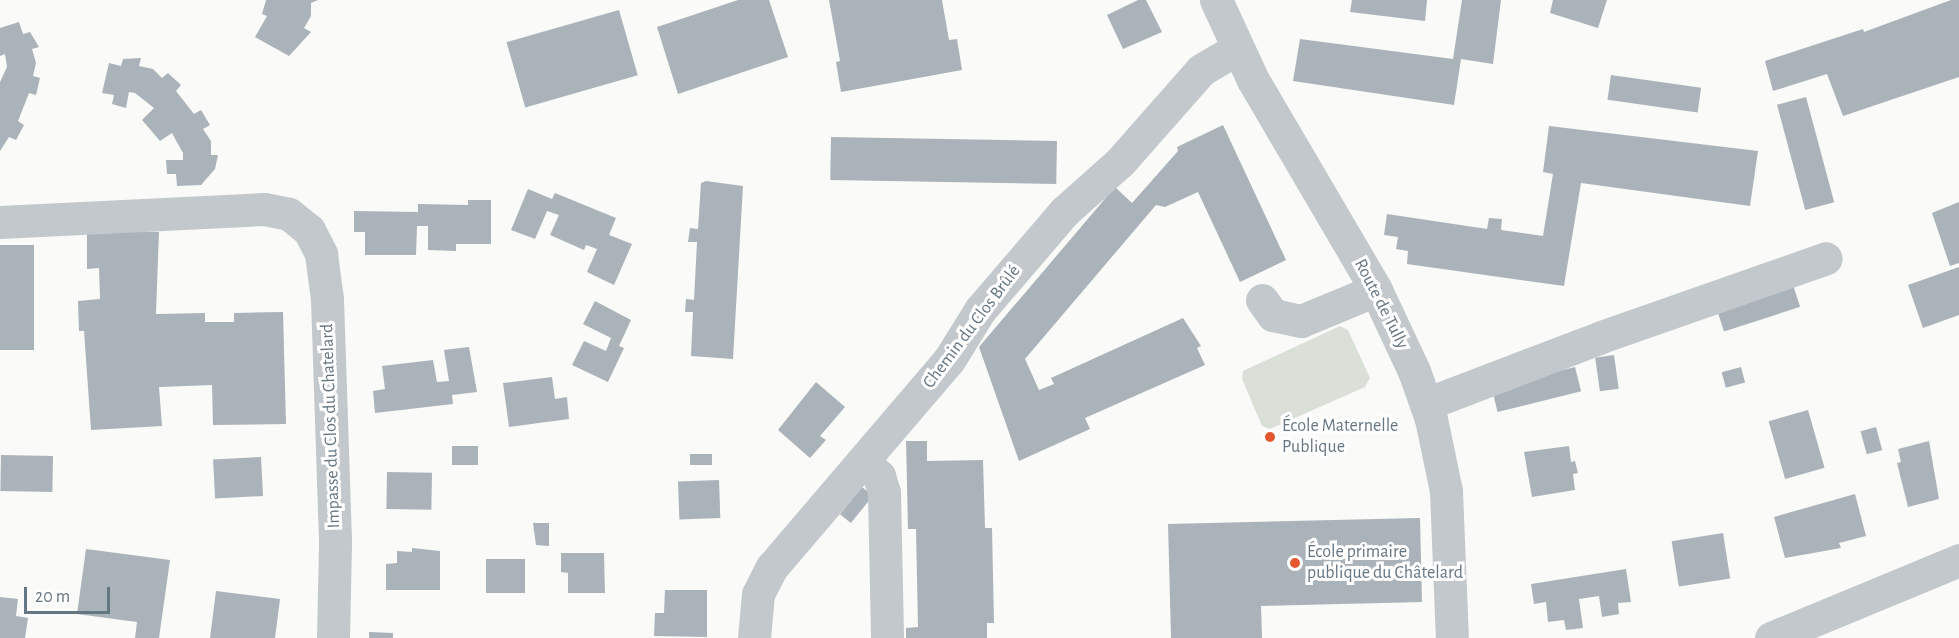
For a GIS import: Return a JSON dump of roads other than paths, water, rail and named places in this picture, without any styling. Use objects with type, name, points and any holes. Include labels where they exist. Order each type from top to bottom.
[{"type":"street","name":"Route de Tully","points":[[1216,0],[1237,49],[1376,290],[1426,404],[1446,491],[1452,638]]},
{"type":"street","name":"Chemin du Clos Brûlé","points":[[754,638],[758,594],[772,567],[949,360],[980,310],[1065,211],[1120,162],[1201,70],[1237,49]]},
{"type":"street","name":"Impasse du Clos du Chatelard","points":[[0,222],[264,209],[277,210],[300,220],[316,241],[325,276],[335,544],[333,638]]},
{"type":"street","points":[[1426,404],[1600,337],[1826,258]]},
{"type":"street","points":[[1262,300],[1281,319],[1300,321],[1376,290]]},
{"type":"street","points":[[864,462],[879,476],[884,492],[887,638]]},
{"type":"street","points":[[1771,638],[1959,560]]},
{"type":"place","name":"École Maternelle Publique","points":[[1270,437]]},
{"type":"place","name":"École primaire publique du Châtelard","points":[[1295,563]]}]
